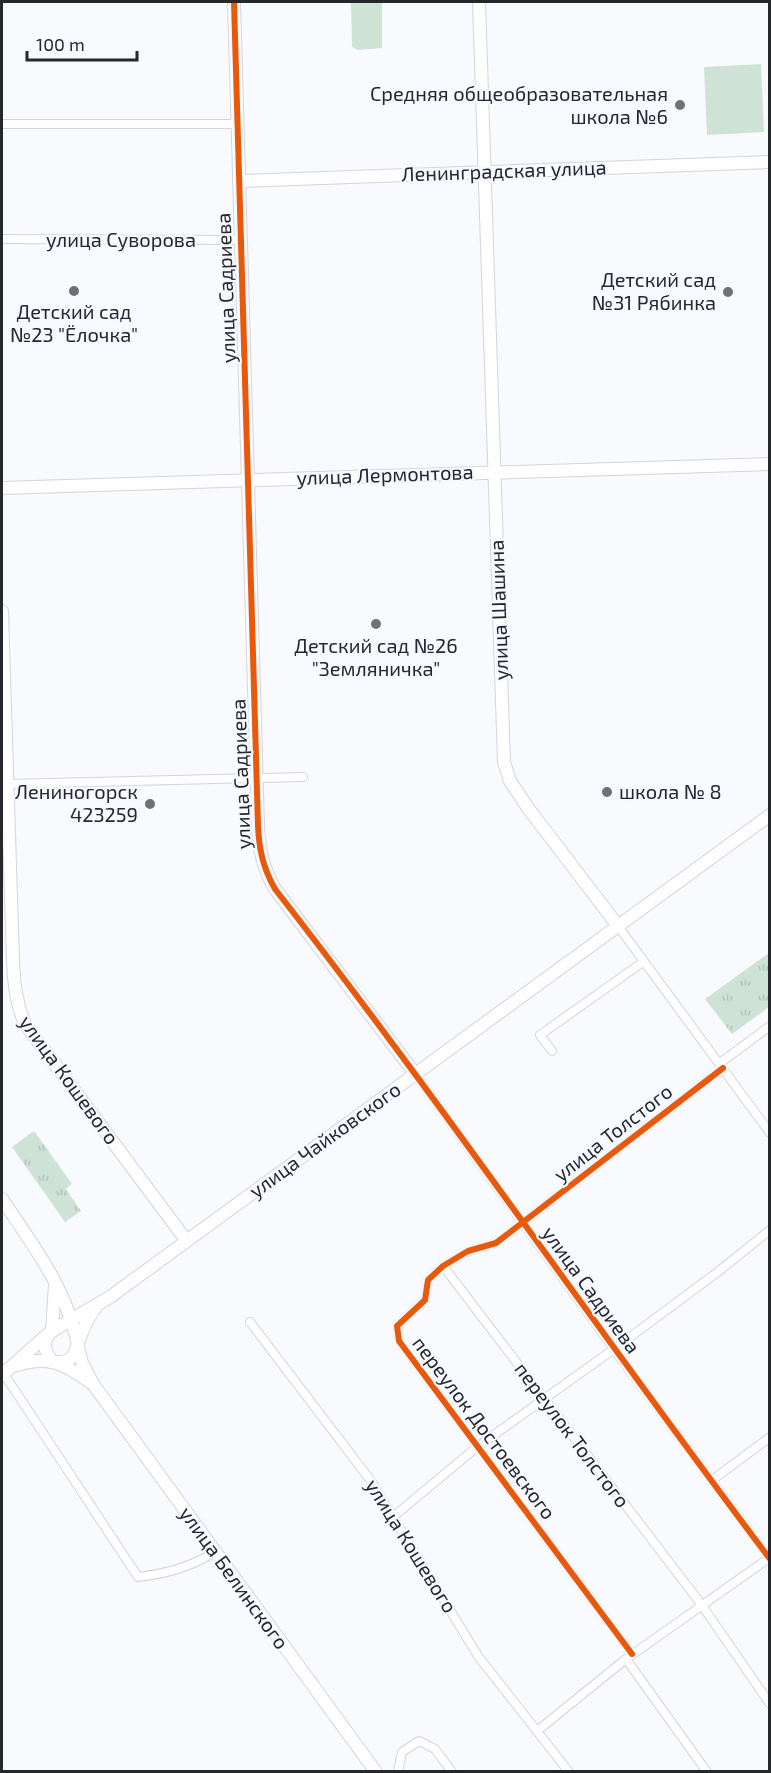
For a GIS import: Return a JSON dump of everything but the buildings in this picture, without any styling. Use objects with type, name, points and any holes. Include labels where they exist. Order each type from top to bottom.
[{"type":"street","name":"улица Садриева","points":[[234,2],[259,845],[266,873],[274,889],[416,1075],[614,1349],[769,1558]]},
{"type":"street","name":"улица Шашина","points":[[479,2],[504,762],[510,781],[528,808],[770,1133]]},
{"type":"street","points":[[2,124],[237,124]]},
{"type":"street","name":"Ленинградская улица","points":[[239,181],[770,162]]},
{"type":"street","name":"улица Суворова","points":[[2,239],[241,240]]},
{"type":"street","name":"улица Лермонтова","points":[[2,488],[770,464]]},
{"type":"street","name":"улица Кошевого","points":[[2,611],[14,980],[18,1008],[25,1024],[186,1240]]},
{"type":"street","points":[[9,784],[303,777]]},
{"type":"street","name":"улица Чайковского","points":[[6,1372],[50,1332],[97,1306],[770,815]]},
{"type":"street","points":[[552,1051],[540,1035],[643,962]]},
{"type":"street","name":"улица Толстого","points":[[522,1223],[770,1026]]},
{"type":"street","points":[[2,1199],[55,1279],[72,1319],[82,1363],[93,1384]]},
{"type":"street","name":"переулок Достоевского","points":[[522,1223],[496,1243],[468,1251],[443,1266],[428,1280],[425,1300],[397,1326],[399,1341],[629,1656],[707,1772]]},
{"type":"street","points":[[394,1516],[477,1447],[614,1349],[770,1230]]},
{"type":"street","name":"переулок Толстого","points":[[443,1266],[701,1604],[770,1704]]},
{"type":"street","points":[[55,1279],[50,1332],[45,1350],[54,1361],[93,1384]]},
{"type":"street","points":[[97,1306],[91,1313],[72,1359],[67,1361],[40,1360],[6,1372],[138,1577],[159,1575],[202,1560],[214,1552]]},
{"type":"street","name":"улица Кошевого","points":[[250,1322],[371,1481],[478,1656],[569,1772]]},
{"type":"street","points":[[50,1332],[69,1331],[78,1345]]},
{"type":"street","name":"улица Белинского","points":[[93,1384],[376,1772]]},
{"type":"street","points":[[711,1481],[770,1437]]},
{"type":"street","points":[[537,1731],[629,1656],[769,1558]]},
{"type":"street","points":[[398,1772],[402,1752],[418,1741],[435,1749],[452,1772]]},
{"type":"green space","points":[[351,2],[382,2],[382,48],[358,50],[352,47]]},
{"type":"green space","points":[[761,64],[764,132],[707,135],[704,67]]},
{"type":"green space","points":[[769,953],[769,1007],[732,1034],[705,999]]},
{"type":"green space","points":[[34,1131],[72,1184],[66,1189],[81,1211],[65,1222],[12,1147]]},
{"type":"cycle path","points":[[234,2],[258,826],[265,866],[275,889],[401,1055],[770,1559]]},
{"type":"cycle path","points":[[632,1654],[399,1341],[397,1326],[425,1300],[428,1280],[443,1266],[468,1251],[496,1243],[723,1068]]},
{"type":"place","name":"Средняя общеобразовательная школа №6","points":[[680,105]]},
{"type":"place","name":"Детский сад №23 \"Ёлочка\"","points":[[74,291]]},
{"type":"place","name":"Детский сад №31 Рябинка","points":[[728,292]]},
{"type":"place","name":"Детский сад №26 \"Земляничка\"","points":[[376,624]]},
{"type":"place","name":"школа № 8","points":[[607,792]]},
{"type":"place","name":"Лениногорск 423259","points":[[150,804]]}]
